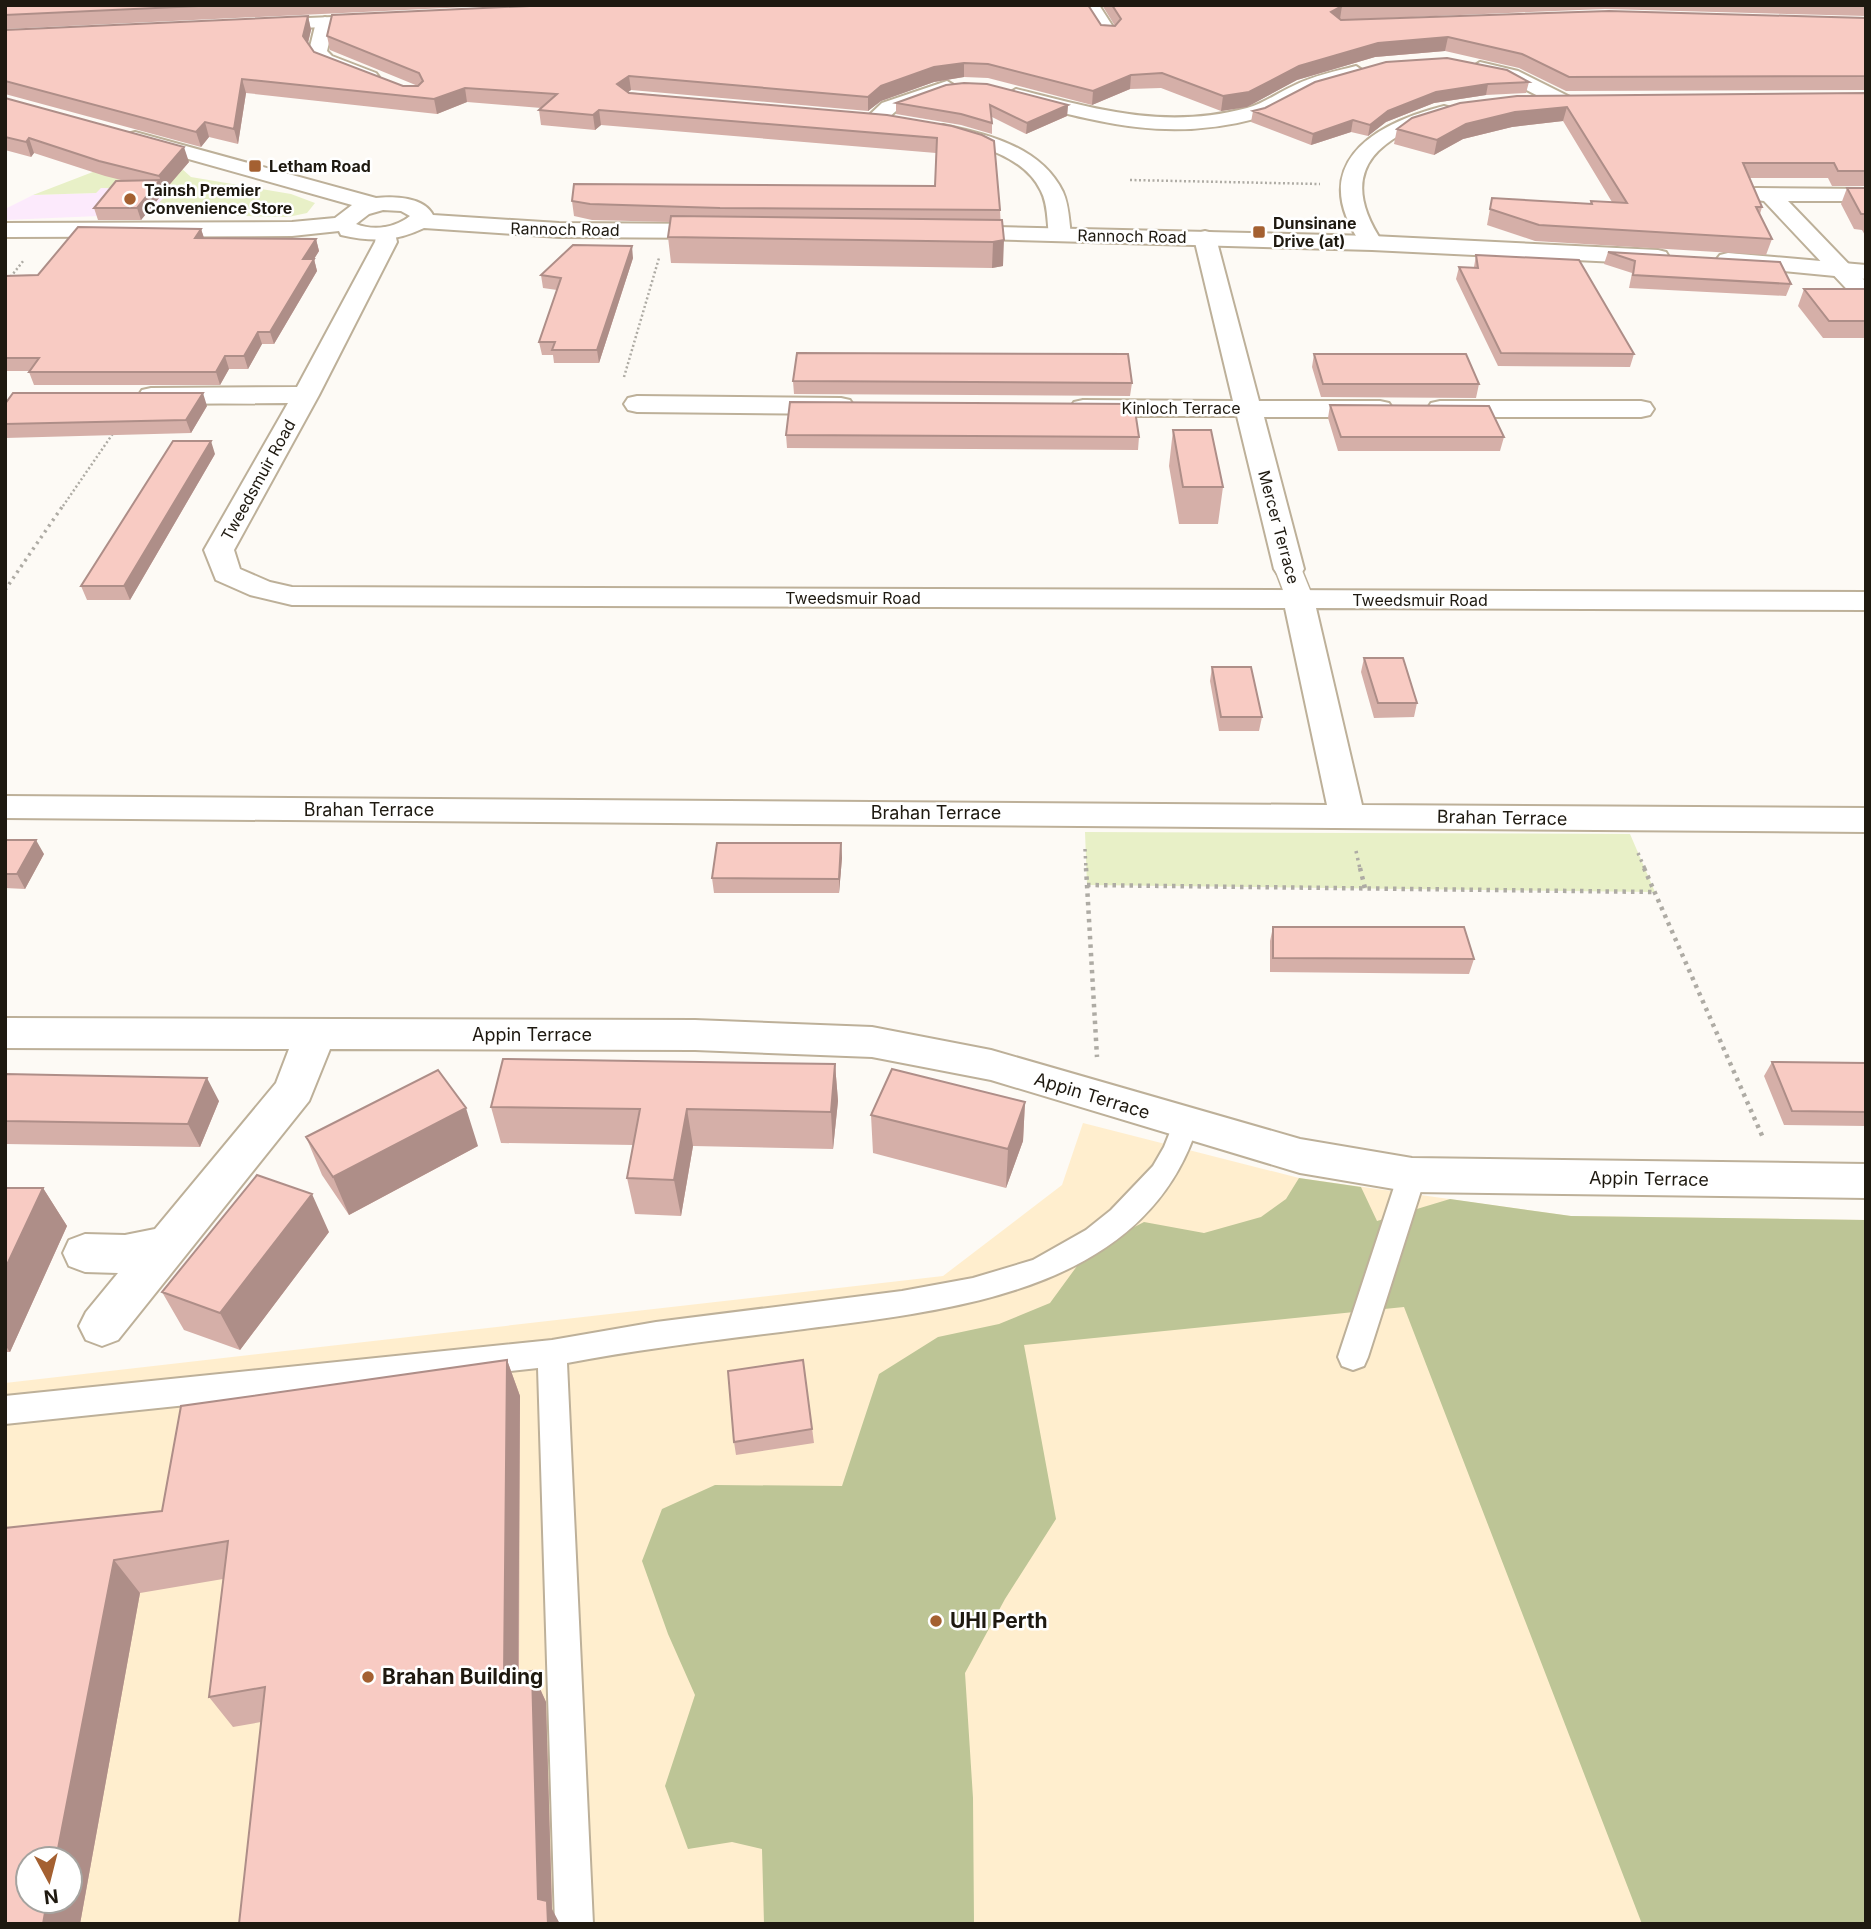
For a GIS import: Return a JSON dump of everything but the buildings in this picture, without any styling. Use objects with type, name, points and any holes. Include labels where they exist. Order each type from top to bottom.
[{"type":"street","points":[[1090,5],[1108,33]]},
{"type":"street","points":[[246,26],[395,19]]},
{"type":"street","points":[[325,22],[318,51],[325,60],[389,84]]},
{"type":"street","points":[[1458,63],[1511,75],[1573,100],[1521,103]]},
{"type":"street","points":[[1001,91],[1115,120],[1157,124],[1209,121],[1255,113],[1305,87],[1370,68]]},
{"type":"street","points":[[899,125],[866,121],[889,107],[933,90],[964,86]]},
{"type":"street","points":[[1372,243],[1358,215],[1352,184],[1352,175],[1362,159],[1382,137],[1419,118],[1466,108]]},
{"type":"street","points":[[925,128],[984,141],[1030,166],[1052,191],[1060,234]]},
{"type":"street","points":[[119,134],[376,205]]},
{"type":"street","points":[[1866,195],[1762,194],[1854,271],[1866,296]]},
{"type":"street","points":[[345,225],[349,215],[376,205]]},
{"type":"street","name":"Rannoch Road","points":[[5,230],[292,229],[345,225],[358,233],[386,234],[407,229],[420,220],[422,214],[406,205],[376,205]]},
{"type":"street","name":"Rannoch Road","points":[[420,220],[559,230],[736,231]]},
{"type":"street","name":"Rannoch Road","points":[[925,233],[1372,243],[1676,257]]},
{"type":"street","name":"Tweedsmuir Road","points":[[386,234],[386,242],[306,395],[219,550],[227,574],[261,589],[306,596],[1294,585],[1866,601]]},
{"type":"street","name":"Mercer Terrace","points":[[1205,238],[1294,585],[1347,817]]},
{"type":"street","points":[[1704,259],[1854,271]]},
{"type":"street","points":[[133,396],[306,395]]},
{"type":"street","points":[[636,404],[860,406]]},
{"type":"street","name":"Kinloch Terrace","points":[[1055,408],[1641,409]]},
{"type":"street","name":"Brahan Terrace","points":[[5,807],[1866,820]]},
{"type":"street","name":"Appin Terrace","points":[[5,1033],[817,1038],[872,1042],[991,1065],[1300,1156],[1412,1175],[1866,1181]]},
{"type":"street","points":[[102,1326],[294,1090],[315,1034]]},
{"type":"street","points":[[85,1253],[125,1254],[169,1244]]},
{"type":"lane","points":[[5,1410],[552,1353],[605,1342],[919,1302],[1021,1277],[1069,1253],[1116,1223],[1153,1186],[1174,1157],[1185,1124]]},
{"type":"lane","points":[[1353,1357],[1412,1175]]},
{"type":"lane","points":[[552,1353],[574,1924]]},
{"type":"path","points":[[1130,180],[1352,184]]},
{"type":"path","points":[[636,404],[623,381],[667,230]]},
{"type":"path","points":[[5,590],[133,396]]},
{"type":"path","points":[[1083,813],[1100,1097]]},
{"type":"path","points":[[1624,820],[1783,1182]]},
{"type":"path","points":[[1087,885],[1655,892]]},
{"type":"shaded area","points":[[101,188],[175,189],[146,214],[5,220],[5,209],[33,195],[95,193]]},
{"type":"shaded area","name":"UHI Perth","points":[[1083,1123],[1299,1178],[1571,1216],[1866,1220],[1866,1924],[5,1924],[5,1383],[943,1276],[1062,1185]]},
{"type":"green space","points":[[137,155],[181,168],[191,177],[291,194],[315,203],[307,213],[288,217],[146,214],[174,189],[101,188],[96,193],[33,195]]},
{"type":"green space","points":[[1085,832],[1630,834],[1655,892],[1087,885]]},
{"type":"green space","points":[[1299,1178],[1361,1187],[1377,1221],[1450,1199],[1571,1216],[1866,1220],[1866,1924],[1642,1924],[1404,1307],[1024,1345],[1056,1519],[1005,1599],[965,1673],[973,1798],[974,1924],[764,1924],[762,1849],[732,1842],[688,1849],[665,1786],[695,1695],[668,1634],[642,1561],[662,1509],[715,1485],[842,1486],[879,1374],[938,1337],[999,1324],[1050,1303],[1088,1251],[1144,1222],[1204,1233],[1261,1217],[1286,1199]]},
{"type":"place","name":"Letham Road","points":[[255,166]]},
{"type":"place","name":"Tainsh Premier Convenience Store","points":[[130,199]]},
{"type":"place","name":"Dunsinane Drive (at)","points":[[1259,232]]},
{"type":"place","name":"UHI Perth","points":[[936,1621]]},
{"type":"place","name":"Brahan Building","points":[[368,1677]]}]
